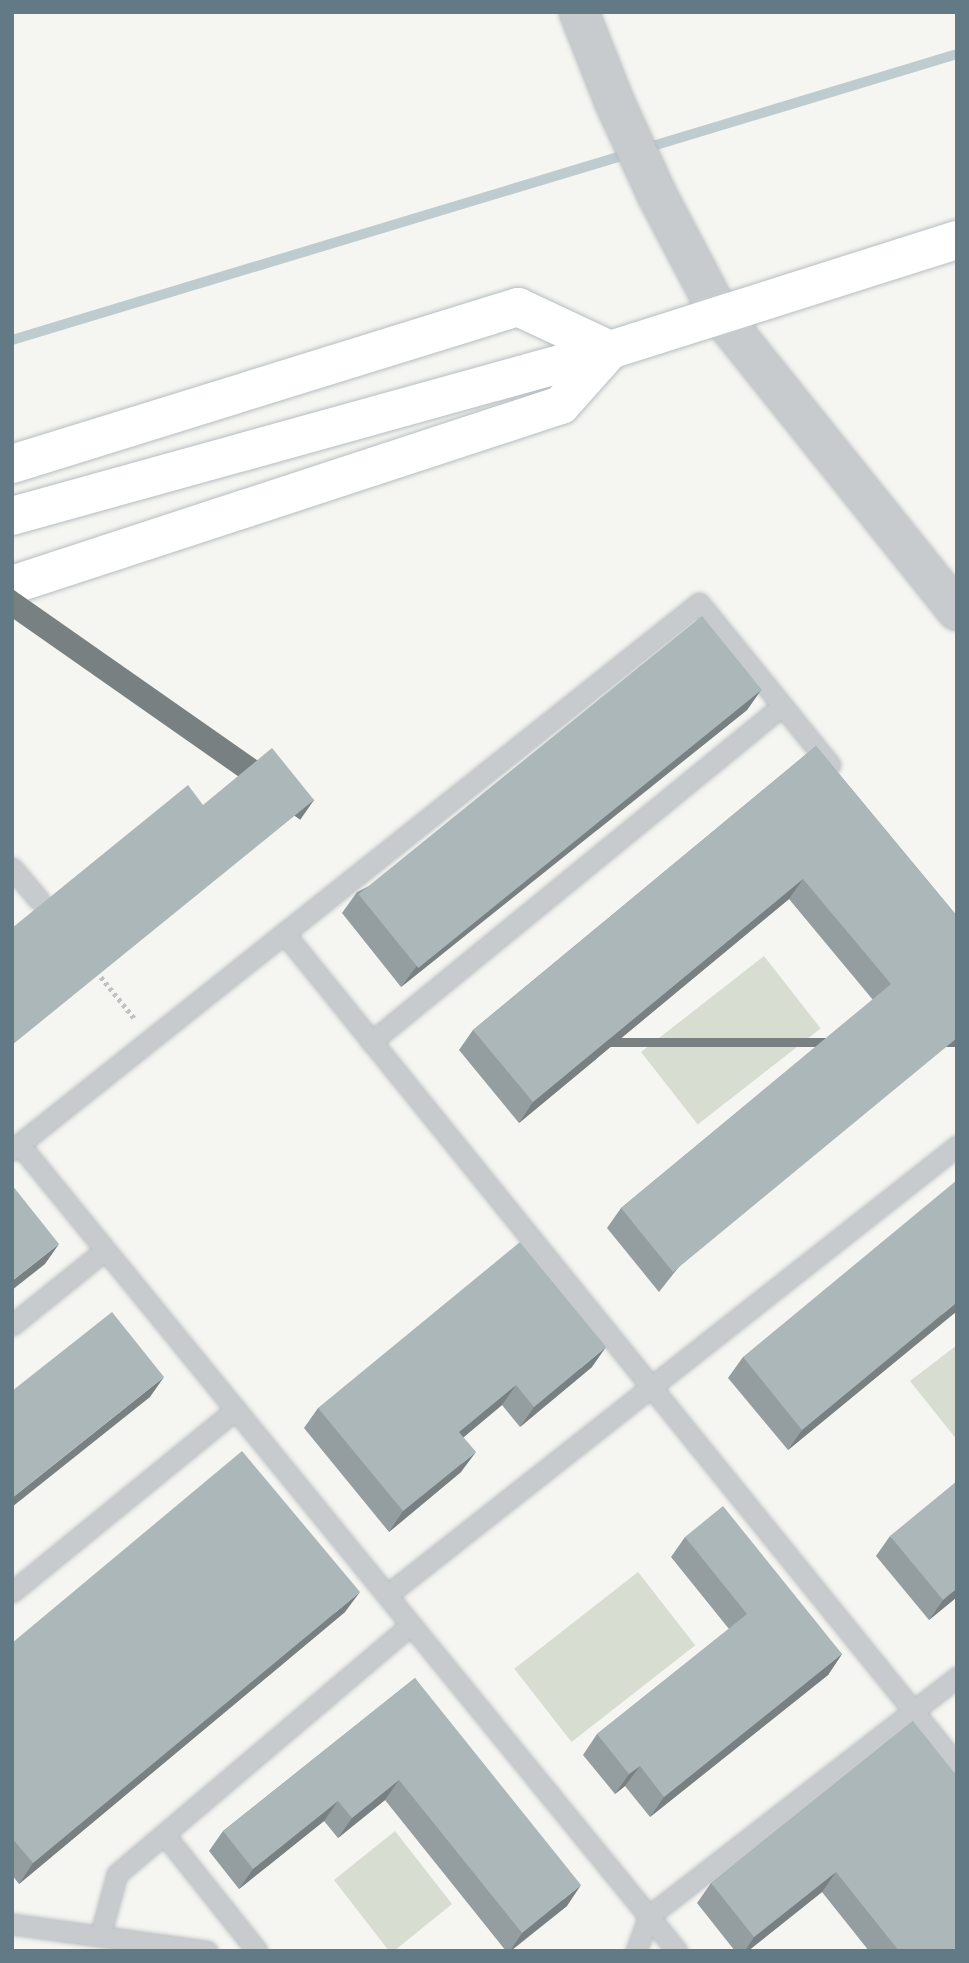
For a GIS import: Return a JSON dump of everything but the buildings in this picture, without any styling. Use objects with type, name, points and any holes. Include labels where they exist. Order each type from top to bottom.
[{"type":"street","points":[[579,12],[614,101],[658,197],[720,315],[957,611]]},
{"type":"street","points":[[12,516],[610,350],[957,240]]},
{"type":"street","points":[[12,464],[518,307],[610,350]]},
{"type":"street","points":[[12,585],[561,405],[610,350]]},
{"type":"lane","points":[[677,1951],[106,1250],[16,1147],[699,603],[844,781]]},
{"type":"lane","points":[[372,1042],[782,706]]},
{"type":"lane","points":[[12,868],[39,901]]},
{"type":"lane","points":[[284,933],[957,1765]]},
{"type":"lane","points":[[387,1595],[957,1146]]},
{"type":"lane","points":[[12,1325],[106,1250]]},
{"type":"lane","points":[[12,1592],[236,1409]]},
{"type":"lane","points":[[100,1936],[117,1874],[411,1625]]},
{"type":"lane","points":[[636,1951],[649,1916],[957,1677]]},
{"type":"lane","points":[[164,1834],[257,1951]]},
{"type":"lane","points":[[12,1924],[207,1951]]},
{"type":"path","points":[[94,969],[151,1039]]},
{"type":"shaded area","points":[[764,956],[821,1028],[698,1125],[641,1052]]},
{"type":"shaded area","points":[[957,1345],[957,1440],[910,1381]]},
{"type":"shaded area","points":[[638,1572],[695,1645],[572,1742],[514,1669]]},
{"type":"shaded area","points":[[395,1831],[452,1904],[394,1951],[389,1951],[334,1880]]},
{"type":"waterway","points":[[646,148],[957,54]]},
{"type":"waterway","points":[[12,340],[628,154]]}]
